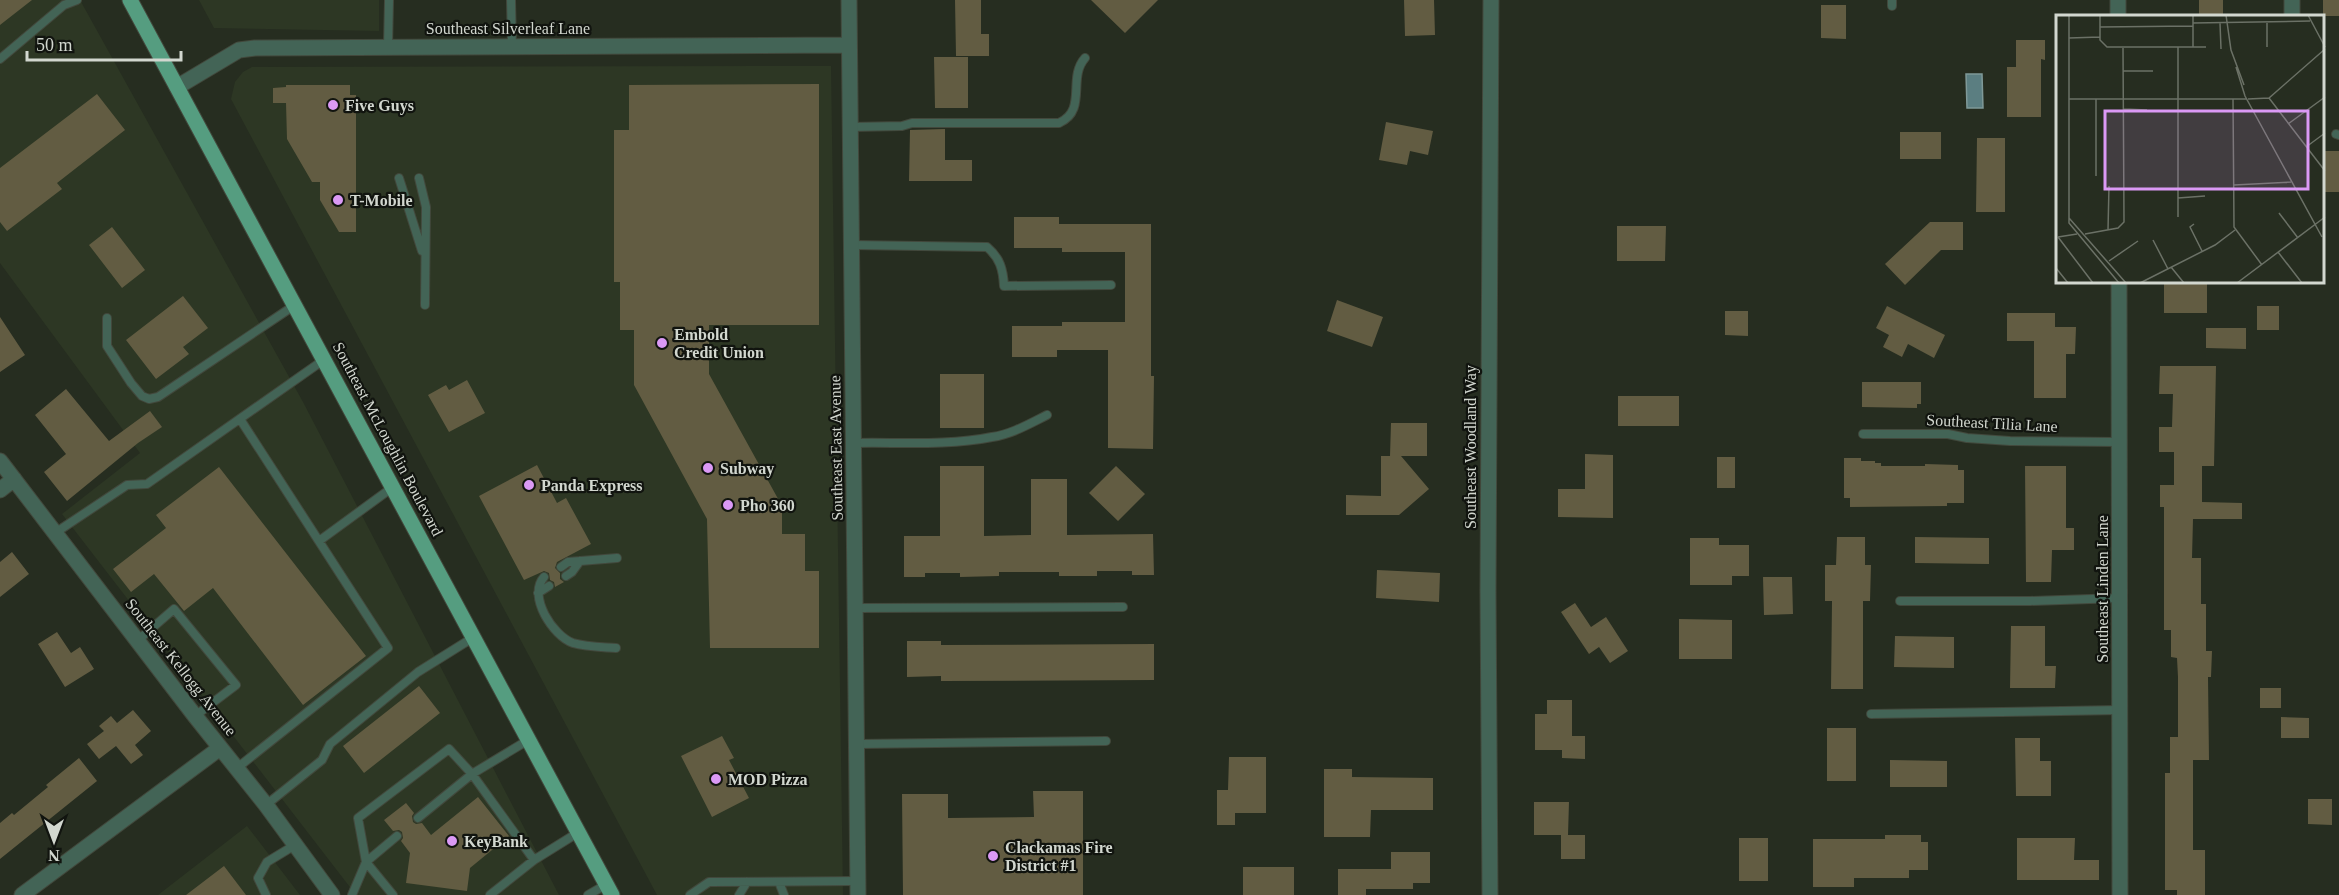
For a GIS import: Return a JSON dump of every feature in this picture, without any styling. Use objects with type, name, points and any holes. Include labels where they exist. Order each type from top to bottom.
[{"type":"main road","name":"Southeast McLoughlin Boulevard","points":[[130,0],[610,889]]},
{"type":"street","name":"Southeast East Avenue","points":[[849,0],[858,888]]},
{"type":"street","name":"Southeast Woodland Way","points":[[1490,895],[1488,580],[1491,0]]},
{"type":"street","name":"Southeast Silverleaf Lane","points":[[177,87],[239,50],[267,47],[849,45]]},
{"type":"street","name":"Southeast Linden Lane","points":[[2119,284],[2120,895]]},
{"type":"street","name":"Southeast Kellogg Avenue","points":[[0,461],[266,805],[332,895]]},
{"type":"street","points":[[0,490],[14,479]]},
{"type":"street","points":[[22,895],[220,748]]},
{"type":"lane","points":[[0,58],[64,5],[77,0]]},
{"type":"lane","points":[[388,47],[389,0]]},
{"type":"lane","points":[[511,0],[512,46]]},
{"type":"lane","points":[[850,127],[902,126],[912,123],[1059,123],[1072,114],[1076,97],[1076,81],[1081,63],[1085,58]]},
{"type":"lane","points":[[399,178],[424,257]]},
{"type":"lane","points":[[418,178],[426,207],[425,305]]},
{"type":"lane","points":[[852,245],[987,247],[998,256],[1005,286],[1111,285]]},
{"type":"lane","points":[[107,318],[107,346],[131,383],[142,396],[148,399],[158,397],[295,305]]},
{"type":"lane","points":[[55,533],[127,485],[147,484],[325,359]]},
{"type":"lane","points":[[854,443],[968,441],[994,437],[1020,429],[1047,414]]},
{"type":"lane","points":[[237,768],[388,648],[240,419]]},
{"type":"lane","name":"Southeast Tilia Lane","points":[[1863,434],[1948,434],[1967,438],[2010,441],[2119,442]]},
{"type":"lane","points":[[319,541],[393,488]]},
{"type":"lane","points":[[561,567],[568,562],[617,558]]},
{"type":"lane","points":[[566,576],[580,561]]},
{"type":"lane","points":[[544,577],[540,582],[539,600],[556,633],[573,643],[616,648]]},
{"type":"lane","points":[[538,593],[549,586]]},
{"type":"lane","points":[[1900,601],[2120,598]]},
{"type":"lane","points":[[855,608],[1123,607]]},
{"type":"lane","points":[[137,640],[174,609],[236,685],[195,716]]},
{"type":"lane","points":[[266,805],[322,760],[330,744],[418,672],[474,638]]},
{"type":"lane","points":[[1871,714],[2120,710]]},
{"type":"lane","points":[[418,818],[472,774],[530,739]]},
{"type":"lane","points":[[857,744],[1106,741]]},
{"type":"lane","points":[[393,895],[366,862],[358,818],[449,749],[472,774],[534,860]]},
{"type":"lane","points":[[490,895],[534,860],[579,832]]},
{"type":"lane","points":[[352,895],[366,862],[397,836]]},
{"type":"lane","points":[[266,895],[258,878],[267,862],[295,845]]},
{"type":"lane","points":[[690,895],[709,882],[779,882],[858,888]]},
{"type":"lane","points":[[739,895],[747,882]]},
{"type":"lane","points":[[779,882],[784,895]]},
{"type":"lane","points":[[588,895],[610,889]]},
{"type":"shaded area","points":[[0,0],[80,0],[303,402],[559,895],[356,895],[62,514],[140,453],[0,263]]},
{"type":"shaded area","points":[[199,0],[379,0],[379,31],[214,28]]},
{"type":"shaded area","points":[[831,66],[843,895],[657,895],[231,99],[235,82],[243,72],[252,67]]},
{"type":"shaded area","points":[[247,826],[300,895],[158,895]]},
{"type":"water","points":[[1966,74],[1982,74],[1983,108],[1967,108]]},
{"type":"building","points":[[0,0],[32,0],[0,25]]},
{"type":"building","points":[[955,0],[981,0],[981,34],[989,34],[989,56],[956,56]]},
{"type":"building","points":[[1091,0],[1158,0],[1125,33]]},
{"type":"building","points":[[1404,0],[1434,0],[1435,35],[1405,36]]},
{"type":"building","points":[[2199,0],[2223,0],[2223,15],[2199,15]]},
{"type":"building","points":[[2323,0],[2339,0],[2339,16],[2323,15]]},
{"type":"building","points":[[1821,5],[1846,5],[1846,39],[1821,38]]},
{"type":"building","points":[[2016,40],[2045,40],[2045,60],[2041,59],[2041,117],[2007,117],[2007,67],[2016,67]]},
{"type":"building","points":[[934,57],[968,57],[968,108],[935,108]]},
{"type":"building","points":[[819,84],[819,325],[709,325],[709,374],[782,506],[782,534],[805,534],[805,571],[819,571],[819,648],[710,648],[707,519],[634,385],[634,330],[620,330],[620,282],[614,282],[614,130],[629,130],[629,85]]},
{"type":"building","points":[[286,85],[350,85],[350,95],[356,95],[356,232],[339,232],[320,200],[320,182],[312,182],[287,139],[286,103],[273,103],[273,88],[286,87]]},
{"type":"building","points":[[97,94],[125,130],[57,183],[62,189],[7,231],[0,222],[0,168]]},
{"type":"building","points":[[1386,122],[1433,131],[1428,155],[1410,151],[1407,165],[1379,160]]},
{"type":"building","points":[[945,129],[945,160],[972,160],[972,181],[909,181],[910,130]]},
{"type":"building","points":[[1900,132],[1941,132],[1941,159],[1900,159]]},
{"type":"building","points":[[1977,138],[2005,138],[2005,212],[1976,212]]},
{"type":"building","points":[[2324,151],[2339,151],[2339,192],[2324,192]]},
{"type":"building","points":[[1014,217],[1059,217],[1059,224],[1151,224],[1153,449],[1108,448],[1108,350],[1057,350],[1057,357],[1012,357],[1012,326],[1062,326],[1062,322],[1125,322],[1125,252],[1062,252],[1062,248],[1014,248]]},
{"type":"building","points":[[1930,222],[1963,222],[1963,250],[1941,250],[1905,285],[1885,264]]},
{"type":"building","points":[[1617,226],[1666,226],[1665,261],[1617,261]]},
{"type":"building","points":[[112,227],[145,270],[122,288],[89,245]]},
{"type":"building","points":[[2164,284],[2207,284],[2207,313],[2164,313]]},
{"type":"building","points":[[183,296],[208,328],[183,347],[189,354],[156,379],[126,340]]},
{"type":"building","points":[[1337,300],[1383,317],[1372,347],[1327,331]]},
{"type":"building","points":[[1887,306],[1945,335],[1934,358],[1908,344],[1902,357],[1883,347],[1889,335],[1876,328]]},
{"type":"building","points":[[2257,306],[2279,306],[2279,330],[2257,330]]},
{"type":"building","points":[[1725,311],[1748,311],[1748,336],[1725,335]]},
{"type":"building","points":[[2007,313],[2055,313],[2055,327],[2076,327],[2075,354],[2066,354],[2066,398],[2034,398],[2034,341],[2007,341]]},
{"type":"building","points":[[0,317],[25,355],[0,372]]},
{"type":"building","points":[[2206,328],[2246,328],[2246,349],[2206,348]]},
{"type":"building","points":[[2160,366],[2216,366],[2214,466],[2202,466],[2202,502],[2242,503],[2242,519],[2193,519],[2192,558],[2201,558],[2201,604],[2206,604],[2206,651],[2212,651],[2211,677],[2208,677],[2209,760],[2193,760],[2193,850],[2205,850],[2205,895],[2177,895],[2177,890],[2165,890],[2165,773],[2170,773],[2170,737],[2178,737],[2178,677],[2177,658],[2171,657],[2171,630],[2164,630],[2164,507],[2160,507],[2160,485],[2174,485],[2174,452],[2159,452],[2159,427],[2172,427],[2173,394],[2159,394]]},
{"type":"building","points":[[940,374],[984,374],[984,428],[940,428]]},
{"type":"building","points":[[467,380],[485,413],[449,432],[428,395],[446,385],[449,390]]},
{"type":"building","points":[[1862,382],[1921,382],[1921,404],[1917,404],[1917,408],[1862,407]]},
{"type":"building","points":[[66,389],[109,441],[150,411],[162,427],[138,443],[67,501],[44,472],[66,454],[35,415]]},
{"type":"building","points":[[1618,396],[1679,396],[1679,426],[1618,426]]},
{"type":"building","points":[[1391,423],[1427,423],[1427,456],[1401,456],[1429,489],[1399,515],[1346,515],[1346,495],[1381,496],[1381,456],[1390,456]]},
{"type":"building","points":[[1585,454],[1613,455],[1613,518],[1558,517],[1558,489],[1585,489]]},
{"type":"building","points":[[1717,457],[1735,457],[1735,488],[1717,488]]},
{"type":"building","points":[[1844,458],[1875,461],[1875,463],[1881,463],[1881,466],[1958,465],[1958,470],[1964,470],[1964,503],[1947,503],[1947,506],[1850,507],[1850,498],[1844,498]]},
{"type":"building","points":[[537,465],[557,503],[566,498],[591,544],[557,562],[555,568],[564,582],[555,587],[554,582],[550,580],[549,573],[544,571],[524,580],[479,496]]},
{"type":"building","points":[[940,466],[984,466],[984,536],[1031,535],[1031,479],[1067,479],[1067,535],[1153,534],[1154,575],[1132,575],[1132,571],[1097,571],[1097,576],[1059,576],[1059,572],[999,572],[999,576],[960,577],[960,573],[925,573],[925,577],[904,577],[904,536],[940,536]]},
{"type":"building","points":[[1116,466],[1145,494],[1118,521],[1089,493]]},
{"type":"building","points":[[2025,466],[2066,466],[2066,528],[2074,528],[2074,550],[2052,550],[2051,582],[2026,582]]},
{"type":"building","points":[[219,467],[366,656],[303,705],[213,588],[184,611],[154,574],[131,592],[113,569],[166,528],[156,515]]},
{"type":"building","points":[[1837,537],[1865,537],[1865,565],[1871,565],[1870,601],[1863,601],[1863,689],[1831,689],[1832,601],[1825,601],[1825,565],[1836,565]]},
{"type":"building","points":[[1915,537],[1989,538],[1989,564],[1915,563]]},
{"type":"building","points":[[1690,538],[1719,538],[1719,545],[1749,545],[1749,576],[1732,576],[1732,585],[1690,585]]},
{"type":"building","points":[[12,552],[29,574],[0,597],[0,562]]},
{"type":"building","points":[[1377,570],[1440,573],[1439,602],[1376,598]]},
{"type":"building","points":[[1763,577],[1792,577],[1793,614],[1764,615]]},
{"type":"building","points":[[1575,603],[1591,627],[1606,617],[1628,651],[1610,663],[1599,647],[1589,654],[1561,612]]},
{"type":"building","points":[[1679,619],[1732,620],[1732,659],[1679,659]]},
{"type":"building","points":[[2011,626],[2045,626],[2045,666],[2056,666],[2055,688],[2010,688]]},
{"type":"building","points":[[57,632],[71,653],[80,647],[94,669],[65,687],[38,644]]},
{"type":"building","points":[[1895,636],[1954,637],[1954,668],[1894,667]]},
{"type":"building","points":[[907,641],[941,641],[941,645],[1154,644],[1154,680],[941,681],[941,676],[907,677]]},
{"type":"building","points":[[419,686],[440,713],[364,773],[343,746]]},
{"type":"building","points":[[2260,688],[2281,688],[2281,708],[2260,708]]},
{"type":"building","points":[[1547,700],[1572,700],[1572,736],[1585,736],[1585,759],[1562,758],[1562,750],[1535,750],[1535,714],[1547,714]]},
{"type":"building","points":[[133,710],[151,731],[135,745],[143,755],[131,764],[116,746],[99,759],[87,744],[104,731],[99,726],[111,716],[117,723]]},
{"type":"building","points":[[2281,717],[2309,718],[2309,738],[2281,738]]},
{"type":"building","points":[[1827,728],[1856,728],[1856,781],[1827,781]]},
{"type":"building","name":"MOD Pizza","points":[[722,736],[734,758],[729,760],[749,798],[712,817],[681,756]]},
{"type":"building","points":[[2015,738],[2040,738],[2040,761],[2051,761],[2051,796],[2016,796]]},
{"type":"building","points":[[1229,757],[1266,757],[1266,813],[1235,813],[1235,825],[1217,825],[1217,790],[1228,790]]},
{"type":"building","points":[[79,758],[97,781],[0,859],[0,823],[12,813],[14,815]]},
{"type":"building","points":[[1890,760],[1947,761],[1947,787],[1890,787]]},
{"type":"building","points":[[1324,769],[1352,769],[1352,777],[1433,778],[1433,810],[1371,810],[1370,837],[1324,837]]},
{"type":"building","name":"Clackamas Fire District #1","points":[[1033,791],[1083,791],[1083,895],[903,895],[902,794],[948,794],[948,818],[1034,817]]},
{"type":"building","name":"KeyBank","points":[[478,797],[509,836],[470,868],[467,891],[406,883],[410,853],[401,841],[402,832],[393,831],[384,820],[406,803],[414,813],[413,822],[422,823],[431,835]]},
{"type":"building","points":[[2308,799],[2332,799],[2332,825],[2308,824]]},
{"type":"building","points":[[1534,802],[1569,802],[1568,835],[1585,835],[1585,859],[1561,859],[1561,835],[1534,835]]},
{"type":"building","points":[[1885,835],[1921,835],[1921,842],[1928,842],[1928,870],[1909,870],[1909,878],[1854,878],[1854,887],[1813,887],[1813,839],[1885,839]]},
{"type":"building","points":[[1739,838],[1768,838],[1768,881],[1739,881]]},
{"type":"building","points":[[2017,838],[2075,838],[2074,860],[2099,860],[2099,880],[2017,880]]},
{"type":"building","points":[[1391,852],[1430,852],[1430,883],[1413,883],[1413,889],[1366,889],[1366,895],[1338,895],[1338,869],[1391,869]]},
{"type":"building","points":[[224,866],[246,895],[186,895]]},
{"type":"building","points":[[1243,867],[1294,867],[1294,895],[1243,895]]},
{"type":"place","name":"Five Guys","points":[[333,105]]},
{"type":"place","name":"T-Mobile","points":[[338,200]]},
{"type":"place","name":"Embold Credit Union","points":[[662,343]]},
{"type":"place","name":"Subway","points":[[708,468]]},
{"type":"place","name":"Panda Express","points":[[529,485]]},
{"type":"place","name":"Pho 360","points":[[728,505]]},
{"type":"place","name":"MOD Pizza","points":[[716,779]]},
{"type":"place","name":"KeyBank","points":[[452,841]]},
{"type":"place","name":"Clackamas Fire District #1","points":[[993,856]]}]
